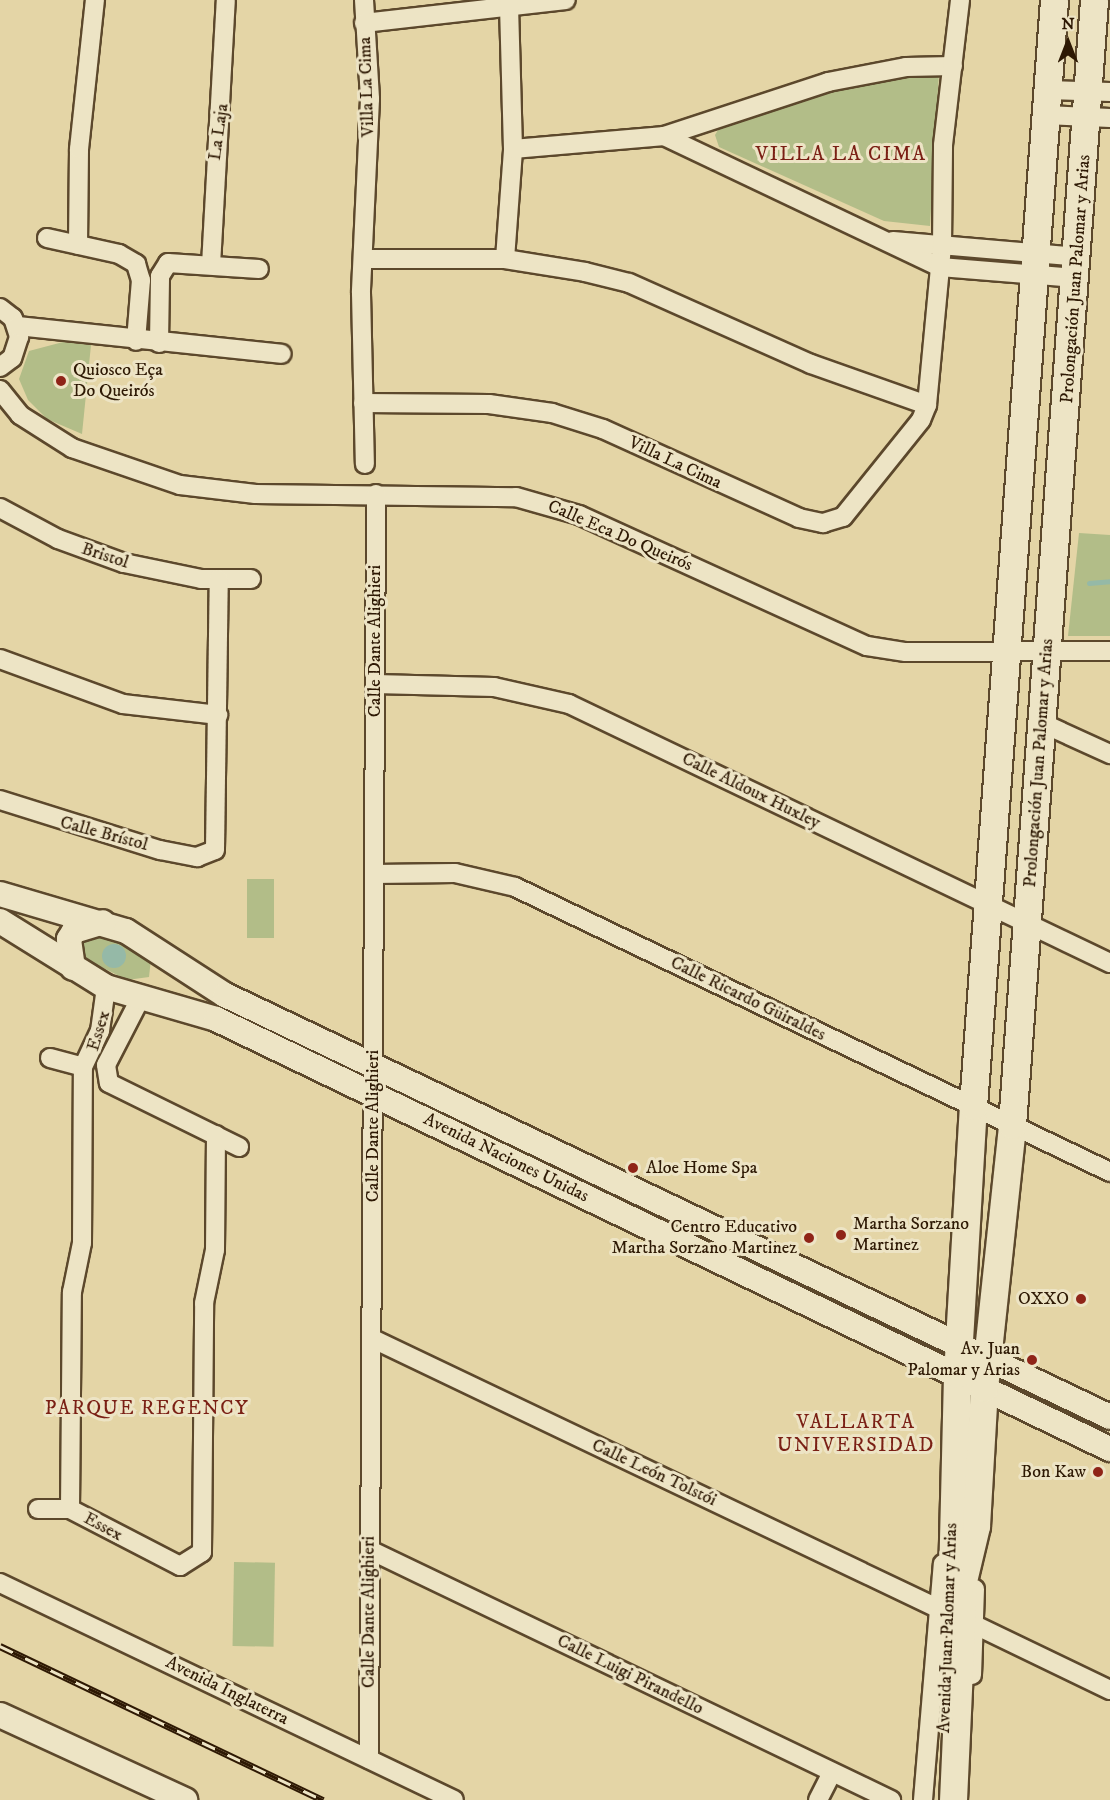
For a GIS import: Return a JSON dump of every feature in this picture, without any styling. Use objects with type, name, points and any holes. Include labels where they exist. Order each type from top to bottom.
[{"type":"main road","points":[[952,1503],[957,1374],[973,1106],[1054,0]]},
{"type":"main road","name":"Prolongación Juan Palomar y Arias","points":[[976,1526],[984,1388],[1012,1125],[1077,268],[1099,104],[1094,0]]},
{"type":"main road","name":"Avenida Juan Palomar y Arias","points":[[940,1800],[952,1503]]},
{"type":"main road","name":"Avenida Juan Palomar y Arias","points":[[954,1800],[963,1581],[976,1526]]},
{"type":"street","points":[[78,245],[79,150],[95,0]]},
{"type":"street","name":"La Laja","points":[[211,265],[226,0]]},
{"type":"street","name":"Villa La Cima","points":[[364,0],[370,99],[363,259],[364,465]]},
{"type":"street","name":"Villa La Cima","points":[[364,23],[566,0]]},
{"type":"street","name":"Villa La Cima","points":[[363,403],[489,404],[579,420],[747,496],[823,523],[851,508],[921,420],[927,405],[942,245],[943,145],[960,0]]},
{"type":"street","points":[[506,260],[513,149],[509,5]]},
{"type":"street","points":[[513,149],[664,136],[828,82],[906,67],[953,66]]},
{"type":"street","points":[[1047,102],[1099,104]]},
{"type":"street","points":[[1047,102],[1099,104]]},
{"type":"street","points":[[664,136],[893,241],[940,267],[1036,264]]},
{"type":"street","points":[[47,238],[78,245],[136,264],[141,280],[136,341]]},
{"type":"street","points":[[893,241],[942,245],[1036,264],[1077,268]]},
{"type":"street","points":[[363,259],[506,260],[629,284],[811,364],[927,405]]},
{"type":"street","points":[[159,344],[162,269],[175,262],[259,269]]},
{"type":"street","points":[[0,308],[17,326],[159,344],[282,354]]},
{"type":"street","points":[[0,367],[17,348],[17,326]]},
{"type":"street","name":"Calle Eca Do Queirós","points":[[0,390],[20,415],[54,438],[145,477],[235,492],[376,494],[531,500],[579,515],[867,646],[1006,651],[1110,651]]},
{"type":"street","name":"Calle Dante Alighieri","points":[[369,1759],[376,494]]},
{"type":"street","name":"Bristol","points":[[0,508],[57,539],[124,563],[219,579],[251,579]]},
{"type":"street","points":[[0,659],[123,704],[218,715],[219,579]]},
{"type":"street","name":"Calle Aldoux Huxley","points":[[375,684],[494,687],[569,704],[1110,963]]},
{"type":"street","name":"Calle Brístol","points":[[0,800],[160,850],[197,857],[210,854],[217,844],[218,715]]},
{"type":"street","points":[[1042,723],[1110,754]]},
{"type":"street","name":"Calle Ricardo Güiraldes","points":[[374,874],[455,873],[506,884],[1110,1172]]},
{"type":"street","name":"Avenida Naciones Unidas","points":[[0,894],[103,922],[171,960],[225,995],[1110,1417]]},
{"type":"street","name":"Avenida Naciones Unidas","points":[[0,921],[106,987],[216,1019],[1110,1449]]},
{"type":"street","points":[[73,968],[69,939],[74,931],[103,922]]},
{"type":"street","points":[[145,999],[168,987],[171,960]]},
{"type":"street","name":"Essex","points":[[106,987],[100,1031],[83,1066],[82,1243],[72,1292],[70,1509],[180,1566],[197,1560],[204,1547],[204,1303],[215,1250],[216,1135]]},
{"type":"street","name":"Essex","points":[[145,999],[106,1065],[106,1078],[239,1147]]},
{"type":"street","points":[[50,1058],[83,1066]]},
{"type":"street","name":"Calle León Tolstói","points":[[371,1338],[937,1608]]},
{"type":"street","name":"Avenida Juan Palomar y Arias","points":[[923,1800],[937,1608],[952,1503]]},
{"type":"street","points":[[38,1509],[70,1509]]},
{"type":"street","name":"Avenida Juan Palomar y Arias","points":[[964,1800],[975,1625],[976,1526]]},
{"type":"street","name":"Calle Luigi Pirandello","points":[[370,1551],[891,1800]]},
{"type":"street","name":"Avenida Inglaterra","points":[[0,1583],[454,1800]]},
{"type":"street","points":[[975,1625],[1110,1690]]},
{"type":"street","points":[[0,1715],[185,1800]]},
{"type":"street","points":[[818,1800],[832,1772]]},
{"type":"green space","points":[[939,72],[930,226],[884,221],[719,147],[715,135],[722,123],[804,95]]},
{"type":"green space","points":[[63,342],[91,345],[82,434],[47,419],[28,400],[19,379],[29,351]]},
{"type":"green space","points":[[1079,533],[1110,535],[1110,636],[1068,636]]},
{"type":"green space","points":[[247,879],[274,879],[274,938],[247,938]]},
{"type":"green space","points":[[102,930],[151,959],[149,977],[127,980],[78,955],[76,936]]},
{"type":"green space","points":[[234,1562],[275,1563],[274,1647],[233,1646]]},
{"type":"shaded area","points":[[114,944],[123,947],[126,956],[123,965],[114,968],[105,965],[102,956],[105,947]]},
{"type":"waterway","points":[[1089,583],[1110,581]]},
{"type":"railway","points":[[0,1646],[323,1800]]},
{"type":"place","name":"Quiosco Eça Do Queirós","points":[[61,381]]},
{"type":"place","name":"Aloe Home Spa","points":[[633,1168]]},
{"type":"place","name":"Martha Sorzano Martinez","points":[[841,1235]]},
{"type":"place","name":"Centro Educativo Martha Sorzano Martinez","points":[[809,1238]]},
{"type":"place","name":"OXXO","points":[[1081,1299]]},
{"type":"place","name":"Av. Juan Palomar y Arias","points":[[1032,1360]]},
{"type":"place","name":"Bon Kaw","points":[[1098,1472]]},
{"type":"district","name":"VILLA LA CIMA","points":[[841,154]]},
{"type":"district","name":"PARQUE REGENCY","points":[[147,1408]]},
{"type":"district","name":"VALLARTA UNIVERSIDAD","points":[[856,1434]]}]
